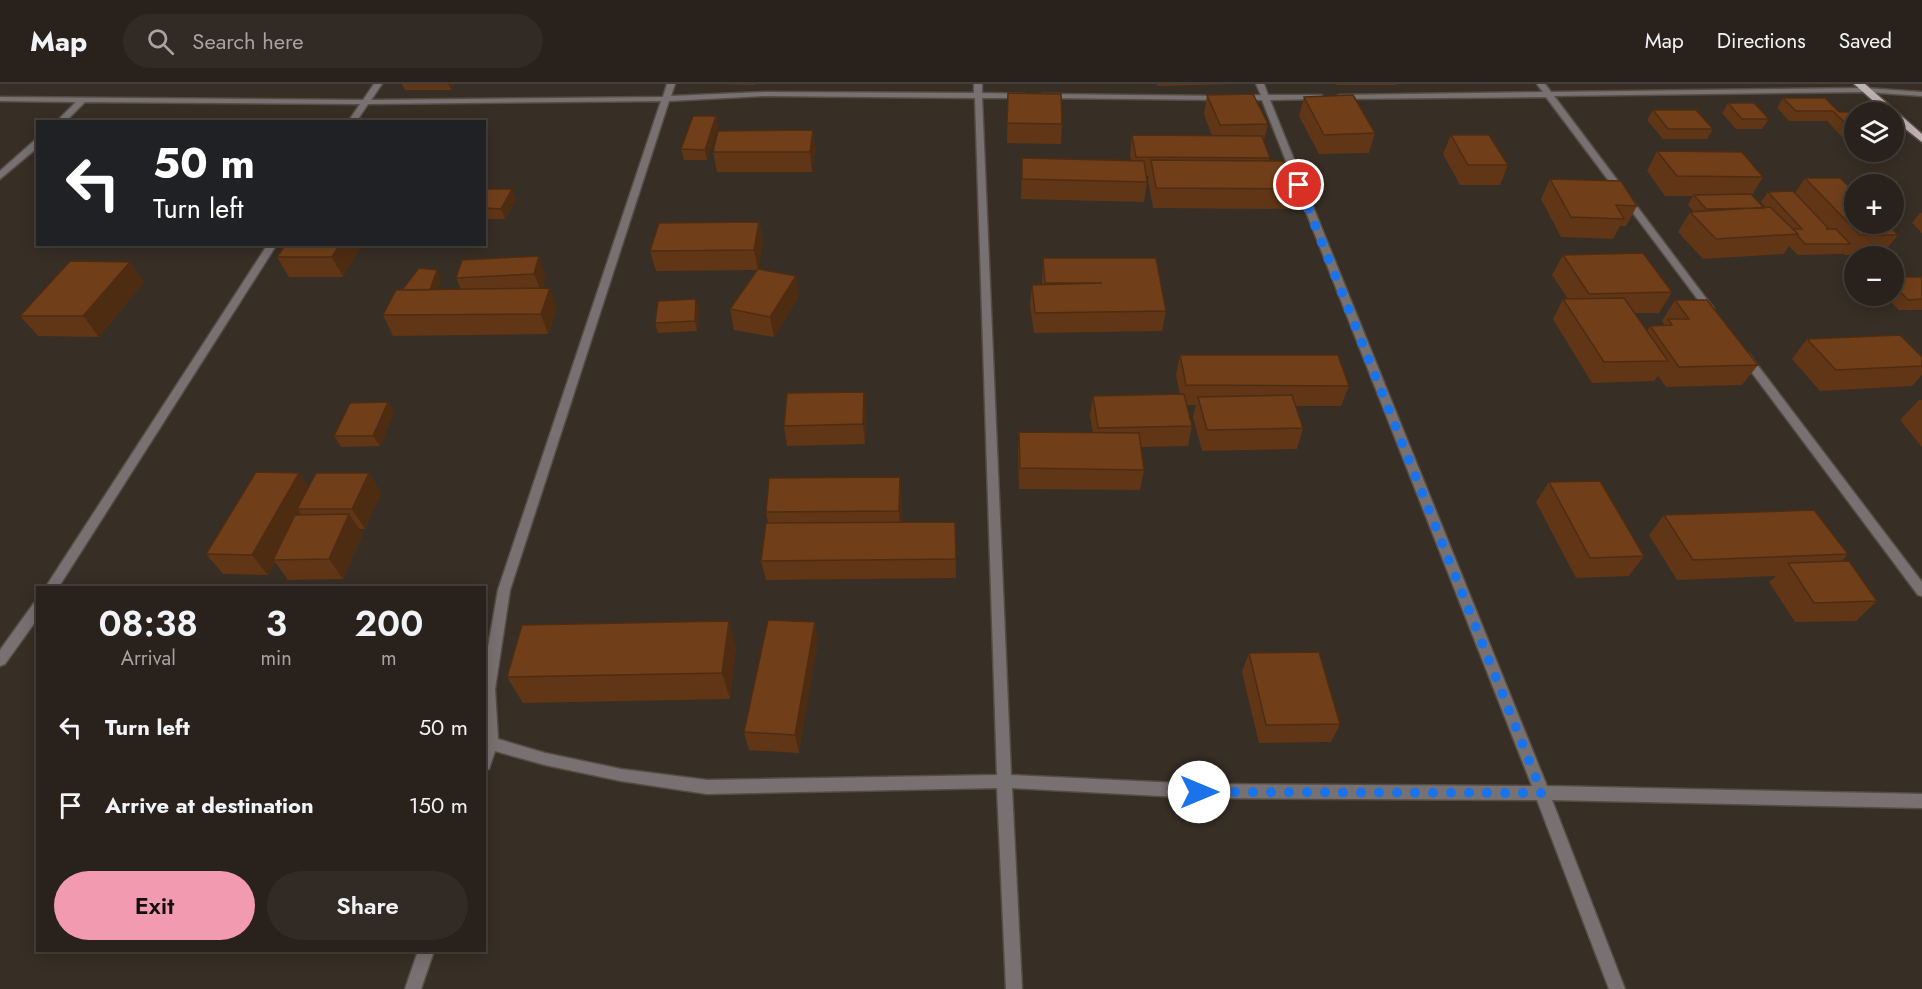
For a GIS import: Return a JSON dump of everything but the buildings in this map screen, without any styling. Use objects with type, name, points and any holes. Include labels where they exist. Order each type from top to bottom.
[{"type":"main road","points":[[1862,87],[1879,102]]},
{"type":"main road","points":[[1904,123],[1922,139]]},
{"type":"street","points":[[353,120],[378,84]]},
{"type":"street","points":[[486,758],[491,742],[488,689],[504,590],[671,84]]},
{"type":"street","points":[[1260,84],[1542,793],[1617,989]]},
{"type":"street","points":[[1541,84],[1721,324]]},
{"type":"street","points":[[1335,97],[1549,95],[1862,87],[1922,94]]},
{"type":"street","points":[[978,90],[1014,989]]},
{"type":"street","points":[[0,99],[365,102],[666,99],[765,94],[978,90],[1264,98],[1323,97]]},
{"type":"street","points":[[62,120],[84,99]]},
{"type":"street","points":[[0,176],[36,144]]},
{"type":"street","points":[[52,586],[272,246]]},
{"type":"street","points":[[1736,343],[1922,591]]},
{"type":"street","points":[[0,660],[36,610]]},
{"type":"street","points":[[491,742],[545,759],[621,775],[707,787],[1004,781],[1199,792],[1542,793],[1922,801]]},
{"type":"street","points":[[413,989],[426,952]]},
{"type":"route","points":[[1199,792],[1542,793],[1299,185]]}]
